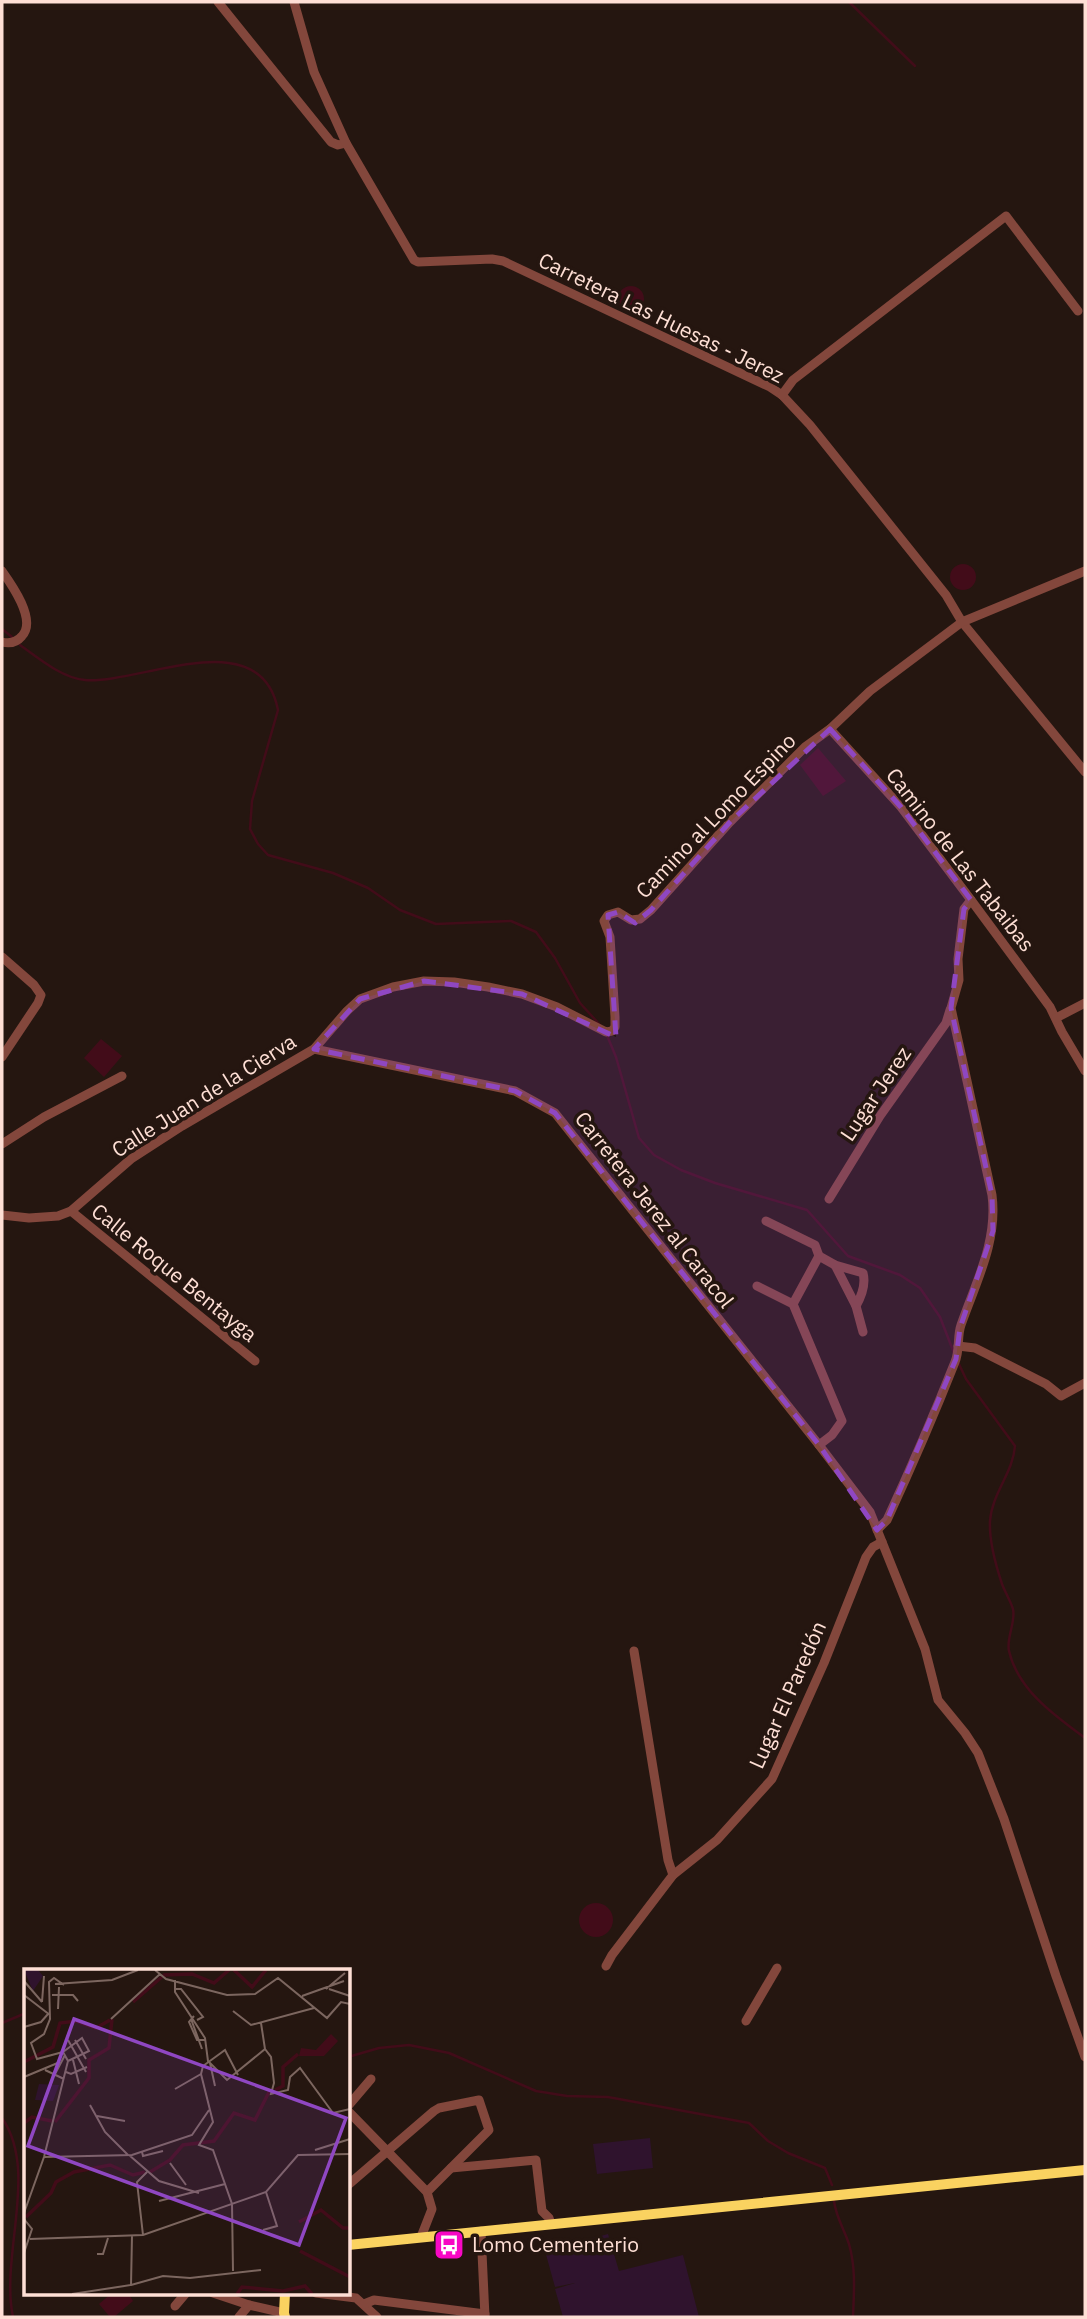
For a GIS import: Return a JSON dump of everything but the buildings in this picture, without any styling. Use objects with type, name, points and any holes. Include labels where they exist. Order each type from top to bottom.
[{"type":"main road","points":[[350,2245],[1085,2169]]},
{"type":"main road","points":[[284,2315],[285,2294]]},
{"type":"street","points":[[218,2],[331,142],[346,144]]},
{"type":"street","name":"Carretera Las Huesas - Jerez","points":[[294,2],[314,72],[346,144],[414,260],[503,261],[770,387],[782,396],[810,425],[946,596],[962,622],[1085,772]]},
{"type":"street","points":[[782,396],[793,380],[1006,216],[1078,312]]},
{"type":"street","points":[[2,571],[15,588],[27,622],[26,631],[21,638],[14,642],[2,642]]},
{"type":"street","name":"Camino al Lomo Espino","points":[[314,1049],[346,1011],[360,999],[424,981],[454,982],[522,994],[557,1007],[606,1032],[612,1031],[615,1017],[610,937],[604,921],[608,915],[618,912],[631,920],[640,919],[805,747],[830,729],[870,691],[962,622],[1085,571]]},
{"type":"street","name":"Camino de Las Tabaibas","points":[[830,729],[901,807],[971,900],[1050,1007],[1085,1071]]},
{"type":"street","points":[[877,1530],[887,1520],[956,1359],[960,1328],[993,1231],[995,1213],[992,1195],[951,1008],[959,980],[959,946],[964,909],[971,900]]},
{"type":"street","points":[[2,957],[34,985],[41,995],[2,1057]]},
{"type":"street","points":[[1056,1018],[1085,1003]]},
{"type":"street","name":"Lugar Jerez","points":[[829,1199],[880,1116],[946,1023],[951,1008]]},
{"type":"street","name":"Calle Juan de la Cierva","points":[[2,1215],[29,1219],[58,1216],[71,1211],[131,1159],[314,1049]]},
{"type":"street","name":"Carretera Jerez al Caracol","points":[[314,1049],[515,1091],[555,1113],[819,1445],[870,1512],[925,1649],[939,1700],[978,1754],[1004,1819],[1085,2057]]},
{"type":"street","points":[[2,1144],[44,1116],[122,1076]]},
{"type":"street","name":"Calle Roque Bentayga","points":[[71,1211],[255,1361]]},
{"type":"street","points":[[766,1221],[815,1245],[819,1256],[835,1265],[863,1273],[860,1299],[856,1306]]},
{"type":"street","points":[[793,1304],[819,1256]]},
{"type":"street","points":[[835,1265],[856,1306],[863,1332]]},
{"type":"street","points":[[757,1286],[793,1304],[842,1421],[832,1435],[819,1445]]},
{"type":"street","points":[[958,1346],[975,1348],[1046,1384],[1061,1396],[1085,1383]]},
{"type":"street","name":"Lugar El Paredón","points":[[606,1966],[673,1875],[717,1840],[772,1779],[824,1663],[866,1557],[873,1547],[882,1542]]},
{"type":"street","points":[[634,1651],[668,1860],[673,1875]]},
{"type":"street","points":[[746,2021],[777,1968]]},
{"type":"street","points":[[350,2106],[372,2079]]},
{"type":"street","points":[[350,2183],[439,2108],[480,2100],[489,2130],[426,2192]]},
{"type":"street","points":[[350,2111],[426,2192],[432,2209],[421,2238]]},
{"type":"street","points":[[450,2168],[536,2160],[542,2211],[551,2224]]},
{"type":"street","points":[[364,2304],[374,2300],[485,2316],[481,2231]]},
{"type":"street","points":[[175,2306],[186,2294]]},
{"type":"street","points":[[216,2294],[284,2315]]},
{"type":"street","points":[[324,2294],[356,2298],[377,2317]]},
{"type":"street","points":[[239,2317],[248,2305]]},
{"type":"highlighted area","points":[[830,729],[901,807],[971,900],[964,909],[951,1008],[992,1195],[993,1231],[960,1328],[956,1359],[887,1520],[877,1530],[819,1445],[555,1113],[515,1091],[314,1049],[360,999],[424,981],[522,994],[616,1037],[608,915],[618,912],[635,923],[651,910],[730,822]]},
{"type":"shaded area","points":[[631,286],[640,290],[644,299],[640,308],[631,312],[622,308],[618,299],[622,290]]},
{"type":"shaded area","points":[[963,564],[972,568],[976,577],[972,586],[963,590],[954,586],[950,577],[954,568]]},
{"type":"shaded area","points":[[818,748],[846,781],[823,796],[800,765]]},
{"type":"shaded area","points":[[101,1039],[122,1056],[104,1077],[84,1058]]},
{"type":"shaded area","points":[[596,1903],[608,1908],[613,1920],[608,1932],[596,1937],[584,1932],[579,1920],[584,1908]]},
{"type":"shaded area","points":[[650,2138],[653,2168],[597,2174],[593,2144]]},
{"type":"shaded area","points":[[608,2234],[619,2271],[683,2255],[699,2317],[563,2317],[555,2289],[575,2283],[555,2287],[545,2251]]},
{"type":"shaded area","points":[[111,2294],[129,2294],[133,2301],[114,2317],[110,2317],[99,2304]]},
{"type":"waterway","points":[[849,2],[915,66]]},
{"type":"waterway","points":[[2,629],[12,637]]},
{"type":"waterway","points":[[20,645],[59,671],[85,680],[109,679],[196,663],[224,662],[249,668],[267,683],[278,710],[252,801],[250,829],[268,855],[333,873],[368,888],[400,910],[436,924],[511,921],[536,932],[555,958],[580,1003],[600,1025]]},
{"type":"waterway","points":[[606,1033],[616,1057],[639,1138],[654,1155],[681,1170],[715,1183],[807,1210],[848,1256],[900,1275],[920,1288],[940,1317],[954,1353]]},
{"type":"waterway","points":[[958,1362],[966,1379],[1015,1446],[1011,1465],[994,1501],[990,1521],[995,1561],[1013,1609],[1009,1651],[1020,1678],[1029,1690],[1085,1738]]},
{"type":"waterway","points":[[2,2023],[24,2014]]},
{"type":"waterway","points":[[350,2056],[379,2048],[409,2045],[449,2053],[536,2091],[567,2096],[608,2097],[749,2123],[768,2141],[788,2153],[825,2168],[832,2185]]},
{"type":"waterway","points":[[2,2118],[13,2139],[18,2163],[10,2293],[13,2317]]},
{"type":"waterway","points":[[834,2201],[853,2262],[853,2317]]},
{"type":"place","name":"Lomo Cementerio","points":[[449,2245]]}]
